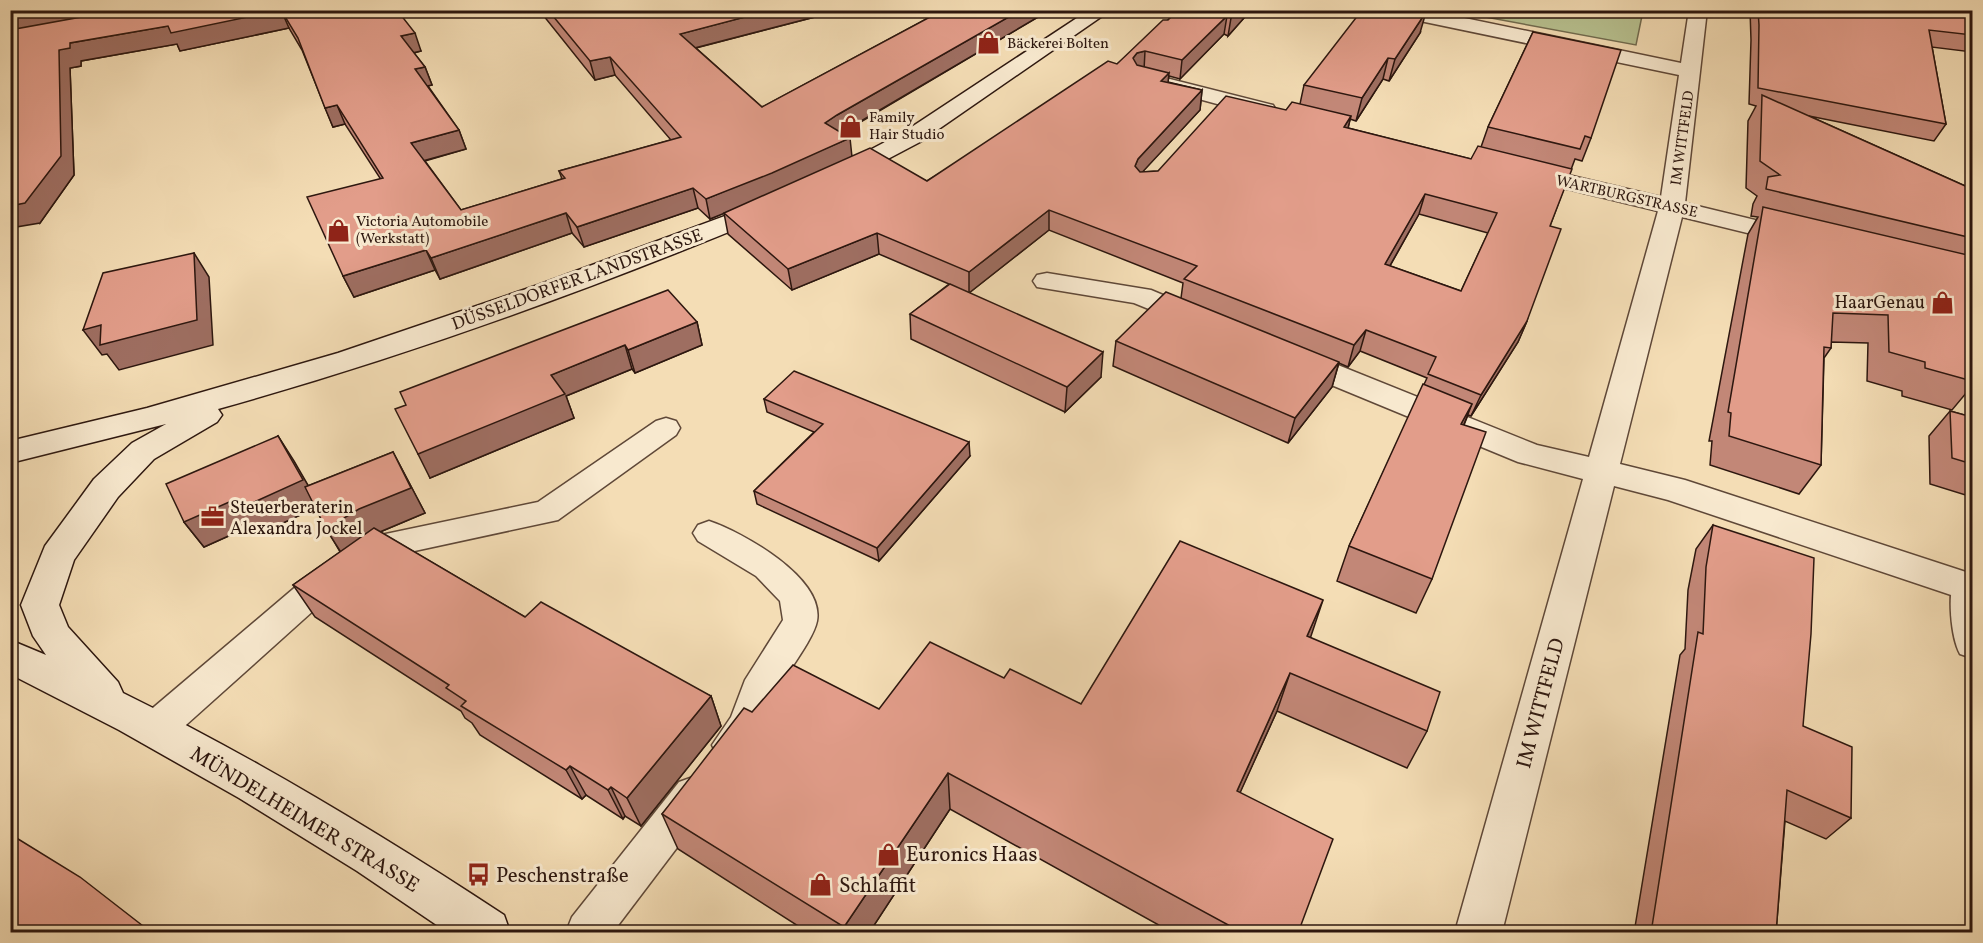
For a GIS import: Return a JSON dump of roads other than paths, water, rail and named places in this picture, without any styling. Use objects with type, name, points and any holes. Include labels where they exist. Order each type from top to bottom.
[{"type":"street","points":[[822,183],[912,137],[1102,10]]},
{"type":"street","points":[[1396,10],[1692,71]]},
{"type":"street","name":"IM WITTFELD","points":[[1479,933],[1672,207],[1692,71],[1698,10]]},
{"type":"street","points":[[1143,78],[1216,107],[1290,116]]},
{"type":"street","name":"WARTBURGSTRASSE","points":[[1498,165],[1822,243]]},
{"type":"street","name":"DÜSSELDORFER LANDSTRASSE","points":[[10,452],[106,430],[264,387],[477,317],[712,230],[792,197]]},
{"type":"street","points":[[1047,281],[1141,296],[1230,332]]},
{"type":"street","points":[[1263,346],[1529,454],[1673,489],[1970,587]]},
{"type":"street","name":"MÜNDELHEIMER STRASSE","points":[[136,720],[52,636],[40,605],[58,556],[106,488],[143,451],[199,418],[264,387]]},
{"type":"street","name":"MÜNDELHEIMER STRASSE","points":[[10,656],[136,720],[314,820],[487,933]]},
{"type":"lane","points":[[136,720],[311,593],[387,545],[547,512],[666,428]]},
{"type":"lane","points":[[586,933],[746,725],[758,691],[780,658],[800,620],[796,596],[768,567],[709,533]]},
{"type":"lane","points":[[1970,587],[1972,644]]},
{"type":"place","name":"Bäckerei Bolten","points":[[989,43]]},
{"type":"place","name":"Family Hair Studio","points":[[851,126]]},
{"type":"place","name":"Victoria Automobile (Werkstatt)","points":[[338,230]]},
{"type":"place","name":"HaarGenau","points":[[1943,302]]},
{"type":"place","name":"Steuerberaterin Alexandra Jockel","points":[[212,517]]},
{"type":"place","name":"Euronics Haas","points":[[888,854]]},
{"type":"place","name":"Peschenstraße","points":[[478,875]]},
{"type":"place","name":"Schlaffit","points":[[821,885]]}]
